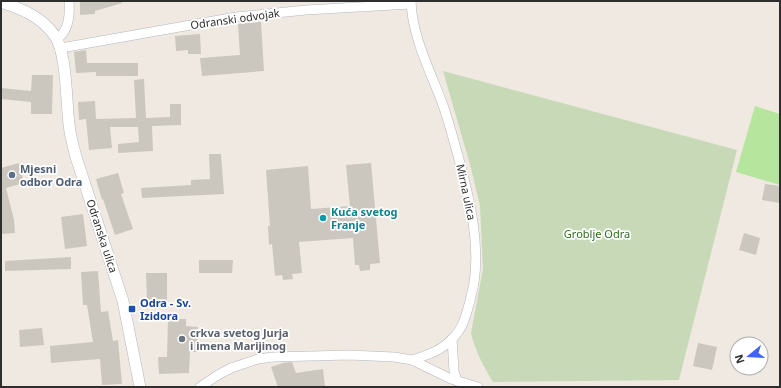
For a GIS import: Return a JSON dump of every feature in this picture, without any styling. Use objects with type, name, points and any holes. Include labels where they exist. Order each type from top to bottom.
[{"type":"street","points":[[59,44],[61,36],[67,25],[70,12],[69,1]]},
{"type":"street","points":[[1,2],[29,13],[40,20],[51,31],[59,44]]},
{"type":"street","name":"Odranski odvojak","points":[[59,44],[236,17],[306,10],[411,3]]},
{"type":"street","name":"Mirna ulica","points":[[411,3],[421,49],[451,130],[467,190],[472,213],[475,252],[474,283],[468,309],[461,328],[443,348],[412,360]]},
{"type":"street","name":"Odranska ulica","points":[[59,44],[64,70],[71,136],[76,157],[116,279],[140,387]]},
{"type":"street","points":[[452,339],[454,371],[457,381]]},
{"type":"street","points":[[200,387],[231,368],[258,359],[273,357],[349,355],[412,360],[457,381],[478,387]]},
{"type":"green space","name":"Groblje Odra","points":[[443,71],[737,150],[679,380],[493,382],[477,352],[471,333],[483,269],[480,206],[471,168]]},
{"type":"green space","points":[[755,106],[780,114],[780,185],[736,172]]},
{"type":"building","points":[[80,1],[122,1],[122,3],[95,11],[95,14],[80,15]]},
{"type":"building","points":[[261,22],[264,71],[202,76],[200,58],[240,55],[238,24]]},
{"type":"building","points":[[200,34],[201,54],[188,54],[188,50],[176,51],[175,36]]},
{"type":"building","points":[[86,50],[87,63],[138,63],[138,76],[96,76],[96,72],[76,73],[74,52]]},
{"type":"building","points":[[32,75],[53,75],[52,114],[31,114],[31,102],[1,99],[1,88],[31,91]]},
{"type":"building","points":[[144,79],[146,118],[170,117],[170,104],[181,104],[181,125],[152,126],[153,151],[118,153],[118,144],[139,142],[138,127],[110,127],[112,148],[89,150],[86,119],[79,120],[78,102],[95,101],[96,119],[136,118],[134,80]]},
{"type":"building","points":[[209,154],[221,154],[224,194],[142,198],[141,188],[191,185],[191,180],[210,179]]},
{"type":"building","points":[[19,163],[24,183],[6,188],[14,220],[15,233],[1,234],[1,168]]},
{"type":"building","name":"Kuća svetog Franje","points":[[371,163],[380,263],[370,264],[370,270],[360,271],[359,265],[355,265],[353,238],[299,242],[302,273],[292,274],[293,279],[283,280],[282,275],[275,276],[272,244],[269,245],[268,226],[270,226],[266,170],[308,166],[311,209],[350,206],[346,165]]},
{"type":"building","points":[[118,173],[124,193],[121,194],[133,229],[115,235],[96,179]]},
{"type":"building","points":[[765,184],[780,186],[780,203],[762,200]]},
{"type":"building","points":[[83,214],[87,246],[65,249],[61,217]]},
{"type":"building","points":[[744,233],[760,238],[756,255],[739,250]]},
{"type":"building","points":[[71,257],[71,269],[5,271],[5,261]]},
{"type":"building","points":[[199,260],[233,260],[232,273],[199,273]]},
{"type":"building","points":[[98,271],[101,312],[108,311],[113,341],[118,340],[122,384],[102,385],[100,359],[51,363],[50,346],[93,342],[87,305],[83,305],[81,272]]},
{"type":"building","points":[[146,273],[167,273],[167,301],[147,302]]},
{"type":"building","name":"crkva svetog Jurja i imena Marijinog","points":[[168,319],[186,319],[186,326],[198,327],[197,352],[190,352],[189,373],[159,374],[158,357],[167,357]]},
{"type":"building","points":[[42,328],[44,345],[20,347],[19,330]]},
{"type":"building","points":[[698,343],[717,347],[712,370],[693,366]]},
{"type":"building","points":[[292,362],[296,373],[323,369],[325,387],[278,387],[271,367]]},
{"type":"place","name":"Mjesni odbor Odra","points":[[12,175]]},
{"type":"place","name":"Kuća svetog Franje","points":[[323,218]]},
{"type":"place","name":"Odra - Sv. Izidora","points":[[132,309]]},
{"type":"place","name":"crkva svetog Jurja i imena Marijinog","points":[[182,339]]}]
